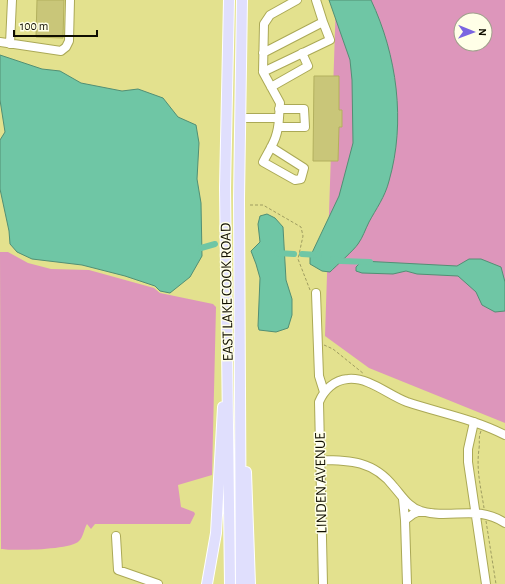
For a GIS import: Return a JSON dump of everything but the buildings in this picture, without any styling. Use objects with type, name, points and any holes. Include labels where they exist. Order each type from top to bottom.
[{"type":"main road","name":"EAST LAKE COOK ROAD","points":[[229,0],[225,188],[230,584]]},
{"type":"main road","name":"EAST LAKE COOK ROAD","points":[[240,584],[239,401],[242,0]]},
{"type":"main road","points":[[227,118],[240,118]]},
{"type":"main road","points":[[207,584],[216,533],[221,417],[228,373]]},
{"type":"main road","points":[[239,401],[245,437],[250,584]]},
{"type":"street","points":[[10,44],[12,0]]},
{"type":"street","points":[[0,42],[61,51],[66,47],[69,41],[70,0]]},
{"type":"street","points":[[271,147],[304,168],[301,179],[295,180],[263,162],[271,147],[278,134],[280,103],[263,72],[264,24],[270,15],[297,0]]},
{"type":"street","points":[[263,72],[330,40],[316,0]]},
{"type":"street","points":[[263,53],[323,22]]},
{"type":"street","points":[[271,87],[308,66],[302,53]]},
{"type":"street","points":[[279,109],[304,109],[304,127],[279,127]]},
{"type":"street","points":[[240,118],[279,118]]},
{"type":"street","points":[[314,294],[319,376],[324,392],[342,380],[357,379],[406,401],[474,422],[505,435]]},
{"type":"street","name":"LINDEN AVENUE","points":[[323,584],[319,402],[324,392]]},
{"type":"street","points":[[474,422],[468,449],[468,462],[486,584]]},
{"type":"street","points":[[320,460],[343,460],[359,462],[370,466],[386,478],[403,499],[420,511],[434,513],[476,512],[492,515],[505,523]]},
{"type":"street","points":[[403,499],[407,584]]},
{"type":"street","points":[[405,520],[420,511]]},
{"type":"street","points":[[116,536],[118,570],[158,584]]},
{"type":"path","points":[[250,205],[263,205],[301,227],[303,236],[298,259],[314,294]]},
{"type":"path","points":[[317,341],[333,349],[367,377]]},
{"type":"path","points":[[482,426],[478,438],[479,448],[477,464],[496,584]]},
{"type":"shaded area","points":[[329,0],[371,0],[380,21],[393,66],[398,112],[394,159],[385,192],[358,244],[330,272],[322,271],[310,264],[310,257],[339,196],[353,143],[352,80],[350,60]]},
{"type":"shaded area","points":[[336,0],[505,0],[505,423],[369,368],[325,336]]},
{"type":"shaded area","points":[[0,55],[42,69],[60,71],[81,83],[122,91],[138,89],[163,98],[178,117],[196,125],[199,143],[197,179],[201,203],[202,256],[190,277],[170,293],[160,291],[155,286],[125,276],[82,265],[32,259],[17,252],[10,244],[9,231],[0,189],[0,140],[5,132],[0,100]]},
{"type":"shaded area","points":[[267,214],[275,218],[283,227],[286,280],[292,299],[292,315],[288,328],[276,332],[259,330],[260,278],[251,251],[260,242],[258,224],[260,216]]},
{"type":"shaded area","points":[[0,252],[8,252],[28,263],[51,269],[89,270],[154,288],[160,293],[213,304],[216,307],[212,475],[178,485],[181,507],[194,512],[195,514],[190,524],[95,524],[91,529],[87,524],[80,540],[74,544],[42,549],[1,549]]},
{"type":"shaded area","points":[[469,259],[481,259],[501,267],[505,282],[505,311],[495,312],[482,305],[476,292],[458,276],[417,274],[406,271],[393,274],[362,273],[356,271],[356,267],[362,261],[457,266]]},
{"type":"waterway","points":[[201,248],[215,244]]},
{"type":"waterway","points":[[277,253],[294,254]]},
{"type":"waterway","points":[[302,254],[319,255]]},
{"type":"waterway","points":[[333,259],[341,261],[370,262]]}]
